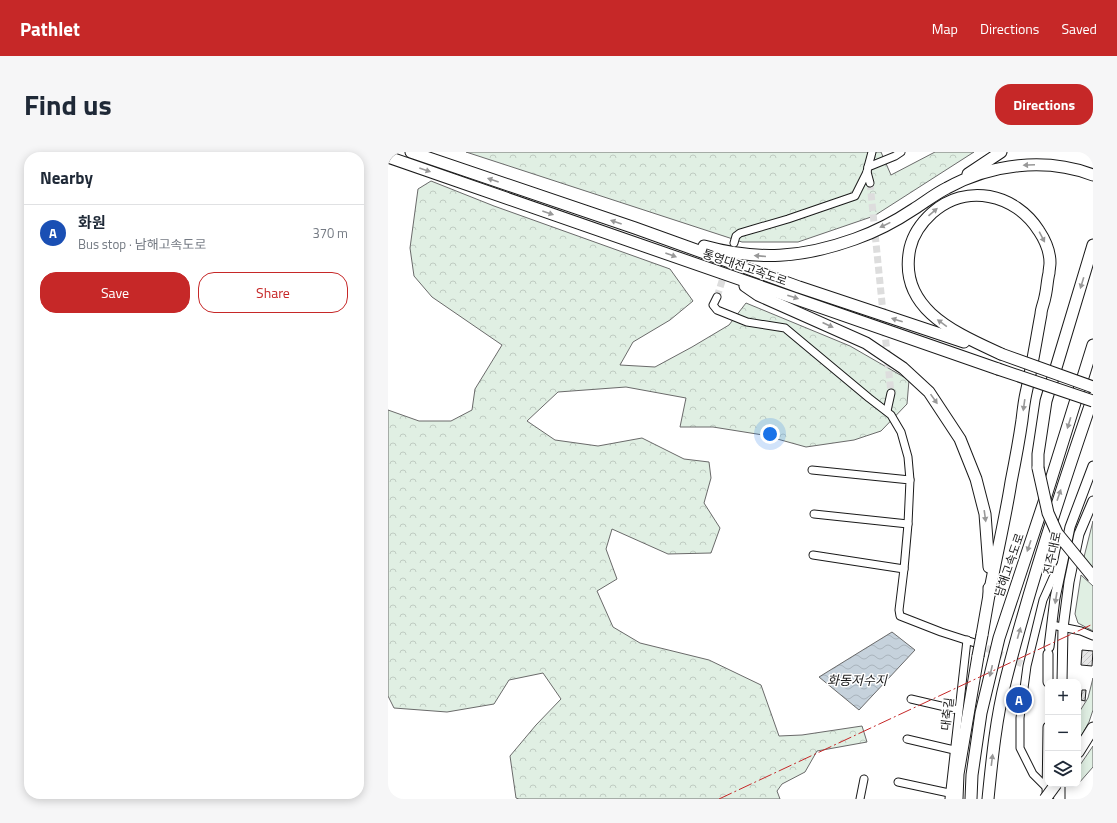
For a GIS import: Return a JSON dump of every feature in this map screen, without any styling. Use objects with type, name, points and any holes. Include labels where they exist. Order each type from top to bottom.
[{"type":"highway","name":"통영대전고속도로","points":[[411,152],[635,228],[798,287],[1000,354],[1093,387]]},
{"type":"highway","points":[[635,228],[720,251],[764,256],[788,256],[810,252],[856,239],[890,223],[913,210],[1001,152]]},
{"type":"highway","name":"통영대전고속도로","points":[[388,157],[635,242],[731,277],[808,302],[1093,401]]},
{"type":"highway","points":[[947,187],[984,172],[1006,167],[1038,165],[1068,168],[1093,175]]},
{"type":"highway","points":[[952,797],[958,774],[978,656],[978,639],[989,595],[1011,485],[1025,396],[1036,349],[1050,263],[1044,239],[1032,220],[1015,205],[998,198],[983,195],[959,198],[941,206],[920,225],[911,244],[908,264],[909,274],[914,291],[926,310],[940,322],[970,340],[1000,354]]},
{"type":"highway","points":[[1093,245],[1046,401],[1038,454],[1038,468],[1048,513],[1057,533],[1093,577]]},
{"type":"highway","points":[[731,277],[758,295],[866,343],[903,368],[929,392],[960,439],[976,479],[986,520],[989,552],[989,595]]},
{"type":"highway","name":"남해고속도로","points":[[971,799],[972,775],[981,713],[998,638],[1045,499],[1093,345]]},
{"type":"highway","points":[[988,799],[996,728],[1006,680],[1057,501],[1093,397]]},
{"type":"highway","points":[[1081,747],[1093,728]]},
{"type":"main road","name":"진주대로","points":[[1048,679],[1049,650],[1052,626],[1070,527],[1093,466]]},
{"type":"main road","name":"진주대로","points":[[1062,679],[1063,628],[1069,582],[1079,534],[1093,501]]},
{"type":"main road","points":[[1048,751],[1049,793]]},
{"type":"main road","points":[[1060,787],[1060,799]]},
{"type":"street","points":[[734,243],[736,236],[740,233],[788,219],[855,196],[867,169],[872,152]]},
{"type":"street","points":[[867,169],[902,152]]},
{"type":"street","points":[[867,169],[870,183]]},
{"type":"street","points":[[716,297],[713,304],[717,310],[727,315],[747,322],[785,328],[869,398],[891,414],[901,432],[908,457],[910,480],[908,524],[899,610],[900,616],[967,640],[978,639]]},
{"type":"street","points":[[887,411],[891,393]]},
{"type":"street","points":[[812,470],[910,480]]},
{"type":"street","points":[[814,514],[908,524]]},
{"type":"street","points":[[813,555],[904,569]]},
{"type":"street","points":[[1060,799],[1049,793],[1033,774],[1020,748],[1020,718],[1027,666],[1043,600],[1055,573],[1062,565]]},
{"type":"street","points":[[1052,626],[1081,631],[1093,636]]},
{"type":"street","name":"대축길","points":[[952,797],[954,750],[967,640]]},
{"type":"street","points":[[911,699],[958,710]]},
{"type":"street","points":[[907,740],[954,750]]},
{"type":"street","points":[[860,799],[864,779]]},
{"type":"street","points":[[898,782],[952,797]]},
{"type":"green space","points":[[466,152],[881,152],[891,175],[935,152],[974,152],[874,216],[798,242],[742,242]]},
{"type":"green space","points":[[431,181],[494,206],[670,269],[693,301],[670,320],[633,342],[620,365],[655,367],[729,325],[746,303],[850,346],[909,380],[907,404],[881,431],[854,440],[806,447],[763,435],[713,427],[680,427],[686,398],[626,387],[558,392],[527,421],[555,440],[598,446],[642,438],[684,459],[709,462],[711,478],[704,503],[720,528],[711,553],[668,554],[612,529],[606,549],[617,579],[597,591],[613,627],[640,643],[709,660],[761,685],[779,736],[802,735],[862,726],[867,742],[817,751],[805,772],[782,784],[777,791],[780,799],[519,799],[516,798],[510,756],[536,725],[561,699],[543,673],[509,680],[494,704],[447,712],[394,708],[388,696],[388,410],[419,421],[451,421],[472,410],[475,389],[502,345],[432,297],[414,276],[410,248],[418,189]]},
{"type":"green space","points":[[1093,521],[1093,573],[1083,561]]},
{"type":"green space","points":[[1081,575],[1093,586],[1093,631],[1078,623],[1075,614]]},
{"type":"green space","points":[[1093,678],[1093,710],[1089,722],[1081,737],[1081,709],[1088,698]]},
{"type":"green space","points":[[1093,746],[1093,767],[1081,781],[1081,764]]},
{"type":"water","name":"화동저수지","points":[[892,632],[915,650],[859,710],[819,677]]},
{"type":"building","points":[[1082,650],[1093,651],[1092,666],[1081,665]]},
{"type":"building","points":[[1082,690],[1086,690],[1085,701],[1081,700]]},
{"type":"tunnel","points":[[870,183],[891,393]]},
{"type":"tunnel","points":[[717,297],[729,259]]},
{"type":"tunnel","points":[[977,644],[1027,666]]},
{"type":"power","points":[[719,799],[1093,624]]},
{"type":"place","name":"화원","points":[[1019,700]]}]
